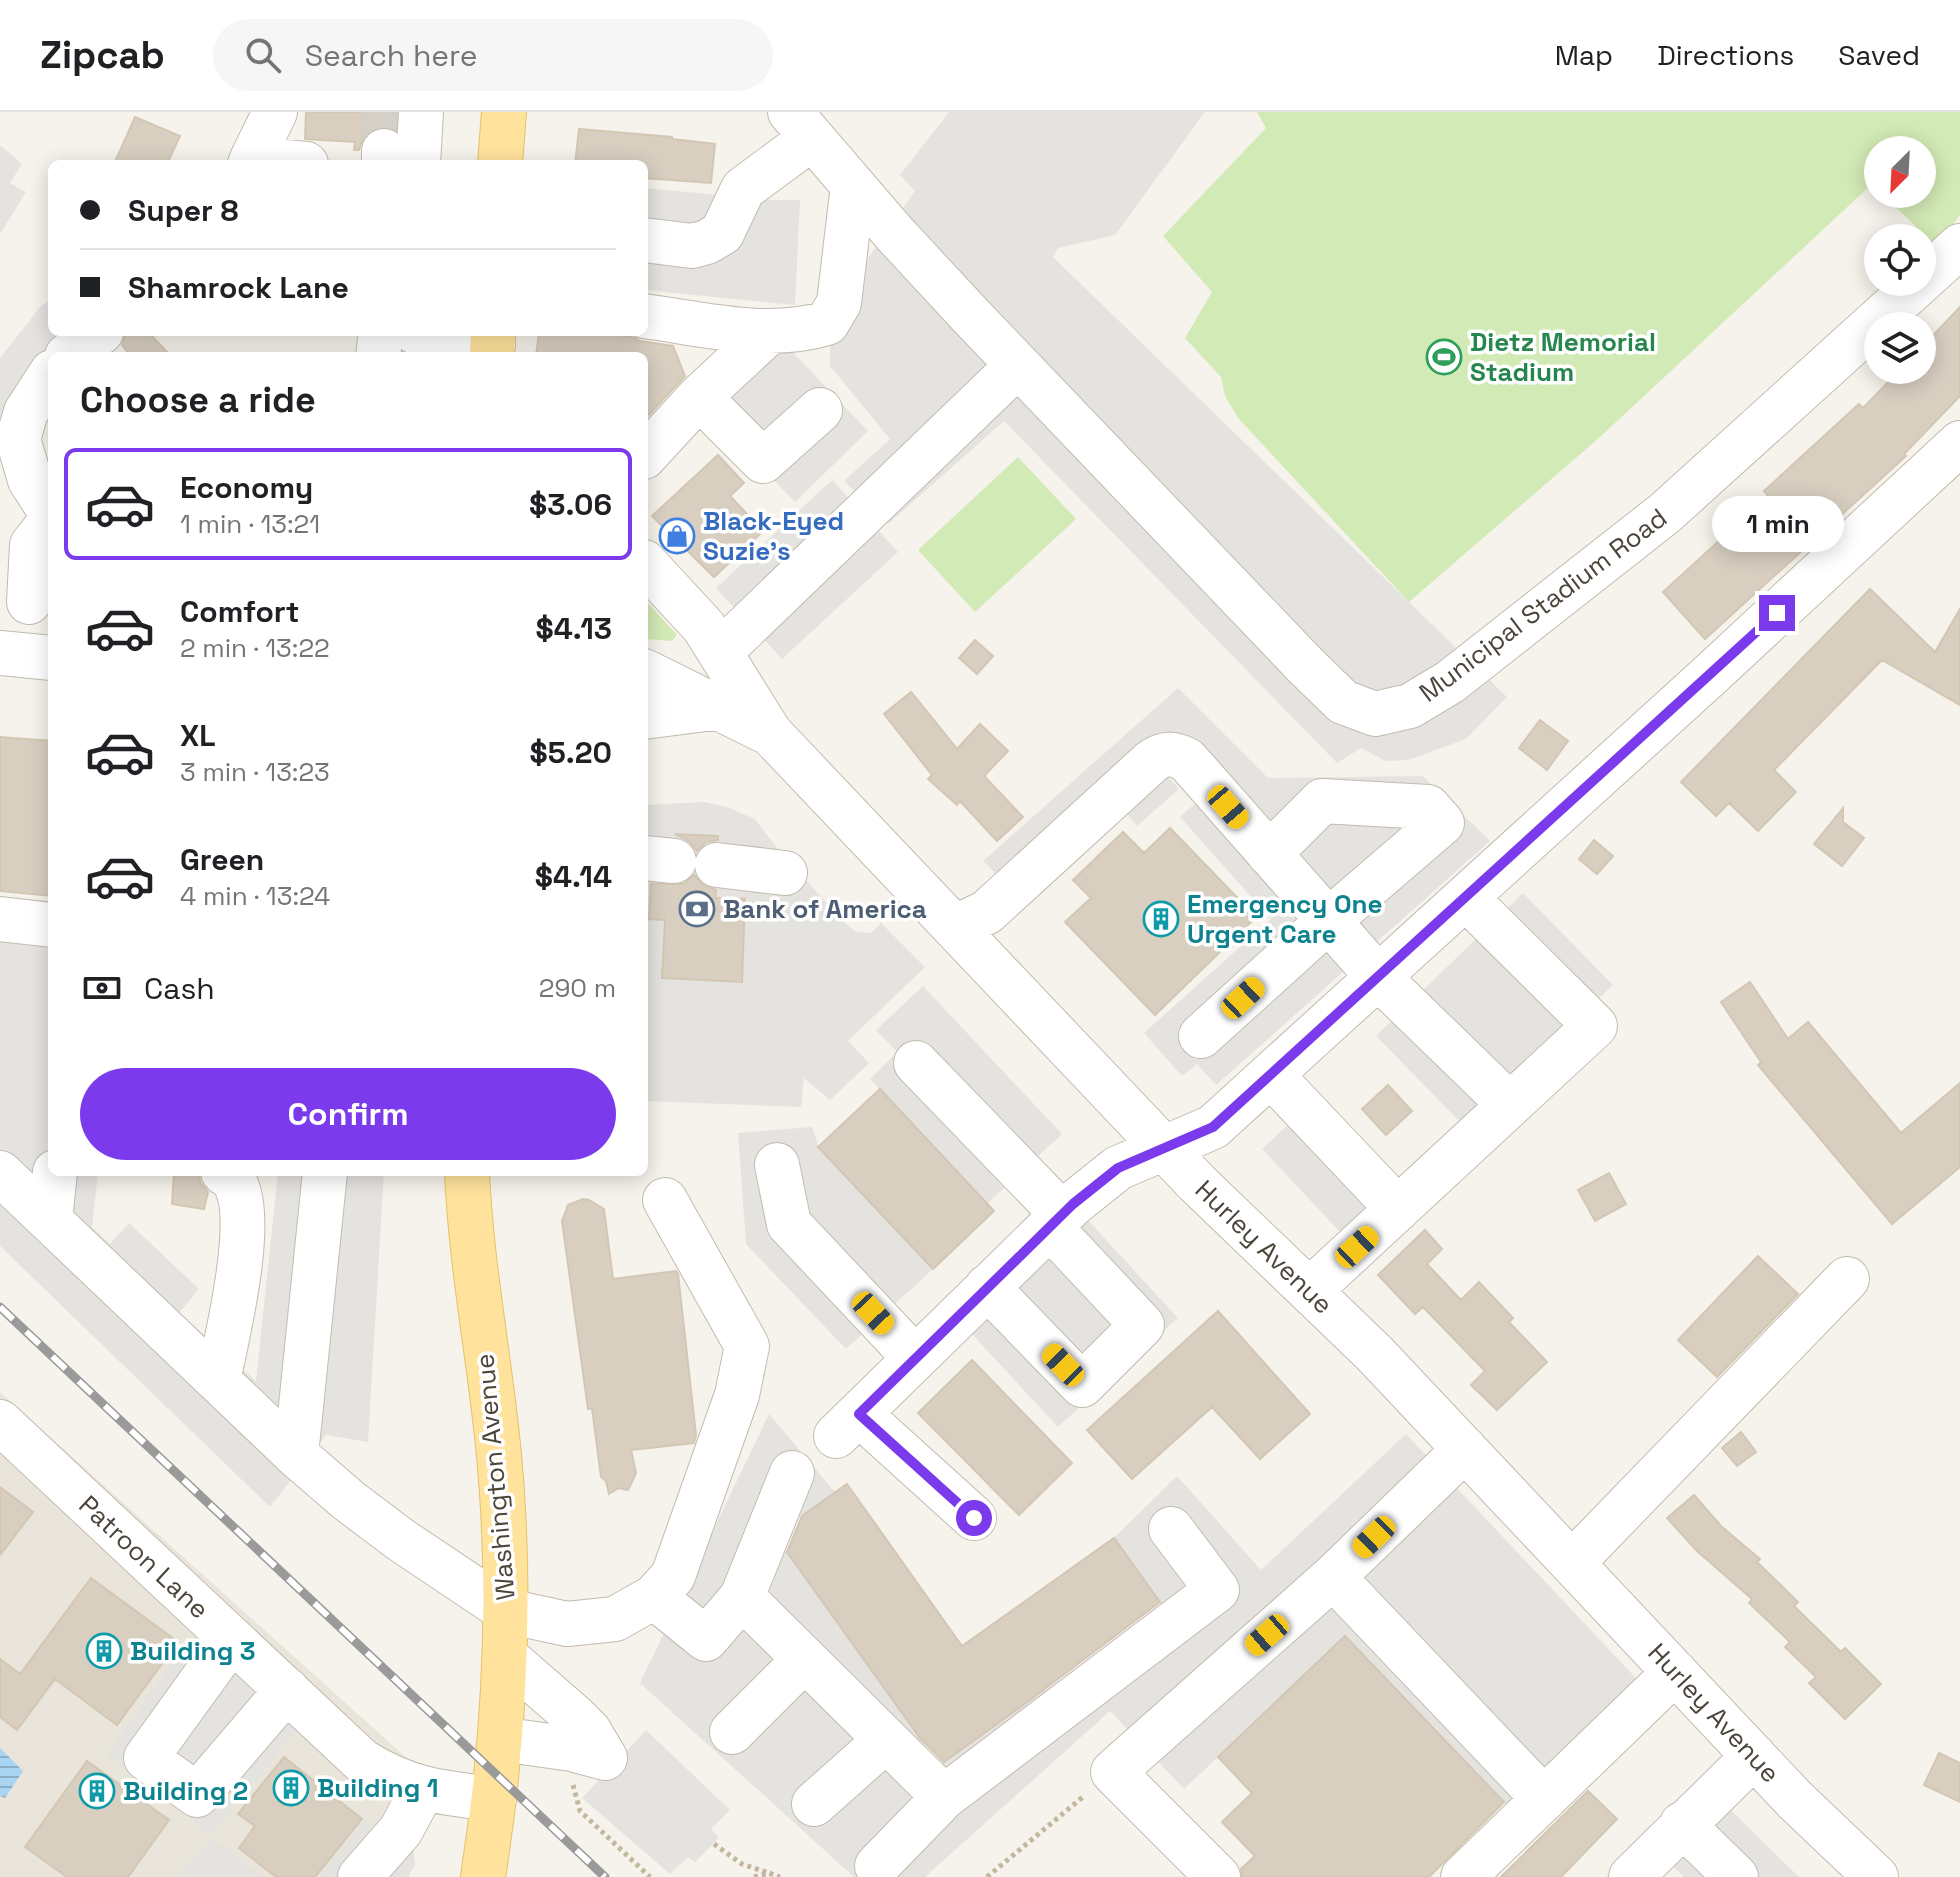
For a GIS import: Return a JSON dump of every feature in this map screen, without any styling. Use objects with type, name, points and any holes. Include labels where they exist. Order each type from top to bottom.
[{"type":"main road","points":[[500,160],[504,112]]},
{"type":"main road","name":"Washington Avenue","points":[[467,1176],[474,1272],[498,1452],[507,1611],[500,1739],[483,1877]]},
{"type":"street","points":[[252,160],[275,112]]},
{"type":"street","points":[[395,160],[421,112]]},
{"type":"street","points":[[648,240],[692,246],[722,233],[743,189],[764,171],[801,125]]},
{"type":"street","name":"Municipal Stadium Road","points":[[801,125],[894,233],[1314,674],[1343,702],[1375,714],[1410,706],[1450,682],[1665,513],[1960,246]]},
{"type":"street","points":[[648,317],[769,332],[808,329],[827,323],[839,303],[853,185]]},
{"type":"street","points":[[648,453],[699,397],[769,332]]},
{"type":"street","points":[[441,336],[493,344]]},
{"type":"street","points":[[720,652],[1018,365]]},
{"type":"street","points":[[48,383],[26,412],[18,439],[30,480],[48,510]]},
{"type":"street","points":[[699,397],[763,461],[820,410]]},
{"type":"street","points":[[974,1518],[847,1425],[1056,1220],[1118,1168],[1213,1127],[1960,443]]},
{"type":"street","points":[[27,601],[32,545],[48,523]]},
{"type":"street","name":"Hurley Avenue","points":[[648,566],[704,627],[770,733],[1197,1183],[1310,1290],[1465,1449],[1865,1874]]},
{"type":"street","points":[[0,653],[48,658]]},
{"type":"street","points":[[648,673],[770,733]]},
{"type":"street","points":[[648,716],[721,707]]},
{"type":"street","points":[[956,927],[987,912],[1161,754],[1175,754],[1187,760],[1378,977],[1510,1105]]},
{"type":"street","points":[[1201,1036],[1442,823],[1428,807],[1322,801],[1269,854]]},
{"type":"street","points":[[717,865],[785,873]]},
{"type":"street","points":[[1310,1290],[1595,1026],[1466,898]]},
{"type":"street","points":[[0,919],[48,925]]},
{"type":"street","points":[[916,1063],[1056,1220],[1142,1325],[1082,1385],[987,1287]]},
{"type":"street","points":[[1271,1075],[1398,1209]]},
{"type":"street","points":[[777,1165],[789,1224],[915,1358]]},
{"type":"street","points":[[0,1173],[296,1455],[348,1500],[401,1540],[507,1611],[567,1624],[615,1619],[654,1597],[673,1576],[737,1395],[747,1346],[665,1200]]},
{"type":"street","points":[[50,1219],[55,1176]]},
{"type":"street","points":[[218,1381],[233,1302],[242,1230],[242,1203],[236,1182],[228,1176]]},
{"type":"street","points":[[296,1455],[325,1176]]},
{"type":"street","points":[[1572,1563],[1847,1279]]},
{"type":"street","name":"Patroon Lane","points":[[0,1422],[362,1761],[385,1776],[423,1789],[494,1799]]},
{"type":"street","points":[[1218,1877],[1113,1772],[1333,1577],[1465,1449]]},
{"type":"street","points":[[654,1597],[706,1639],[742,1597],[792,1473]]},
{"type":"street","points":[[877,1866],[944,1797],[1217,1590],[1171,1529]]},
{"type":"street","points":[[1333,1577],[1544,1799]]},
{"type":"street","points":[[742,1597],[944,1797]]},
{"type":"street","points":[[232,1639],[146,1758],[197,1795],[287,1690]]},
{"type":"street","points":[[500,1739],[572,1749],[605,1758],[589,1731],[505,1656]]},
{"type":"street","points":[[732,1732],[805,1659]]},
{"type":"street","points":[[1463,1877],[1675,1672]]},
{"type":"street","points":[[814,1804],[886,1740]]},
{"type":"street","points":[[1631,1877],[1754,1756]]},
{"type":"street","points":[[360,1877],[401,1830],[423,1789]]},
{"type":"street","points":[[1682,1824],[1736,1877]]},
{"type":"path","points":[[987,1877],[1113,1772]]},
{"type":"path","points":[[571,1773],[580,1811],[650,1877]]},
{"type":"path","points":[[714,1844],[742,1864],[780,1877]]},
{"type":"path","points":[[754,1877],[769,1873]]},
{"type":"shaded area","points":[[949,112],[1205,112],[1115,235],[1058,248],[1053,257],[1507,697],[1466,739],[1408,760],[1386,761],[1361,748],[1337,763],[1004,421],[888,524],[844,481],[890,439],[830,366],[830,338],[860,301],[867,260],[915,191],[900,175]]},
{"type":"shaded area","points":[[0,145],[22,164],[10,183],[26,192],[0,234]]},
{"type":"shaded area","points":[[648,188],[800,200],[795,305],[648,290]]},
{"type":"shaded area","points":[[48,301],[48,336],[68,336],[58,352],[48,352],[48,368],[0,443],[0,358]]},
{"type":"shaded area","points":[[786,345],[868,431],[795,502],[712,417]]},
{"type":"shaded area","points":[[832,480],[898,552],[782,659],[716,588]]},
{"type":"shaded area","points":[[1178,688],[1268,778],[1423,776],[1490,841],[1216,1085],[1197,1064],[1182,1076],[1144,1033],[1271,919],[1180,817],[1203,796],[1161,769],[1179,789],[1137,826],[1123,810],[1026,904],[983,861]]},
{"type":"shaded area","points":[[704,802],[727,807],[755,819],[781,853],[847,925],[857,932],[871,933],[881,923],[925,967],[848,1041],[869,1063],[830,1100],[804,1078],[801,1107],[648,1101],[648,805]]},
{"type":"shaded area","points":[[1523,893],[1613,985],[1466,1128],[1376,1036]]},
{"type":"shaded area","points":[[0,896],[48,901],[48,1176],[98,1176],[92,1227],[110,1244],[129,1223],[199,1289],[179,1313],[256,1381],[278,1176],[384,1176],[368,1442],[326,1435],[270,1507],[0,1246]]},
{"type":"shaded area","points":[[923,986],[1062,1134],[987,1204],[870,1079],[897,1052],[876,1030]]},
{"type":"shaded area","points":[[1291,1122],[1370,1206],[1341,1233],[1262,1149]]},
{"type":"shaded area","points":[[812,1127],[819,1147],[933,1269],[846,1349],[746,1244],[738,1133]]},
{"type":"shaded area","points":[[1073,1204],[1178,1318],[1058,1427],[956,1317]]},
{"type":"shaded area","points":[[0,1392],[410,1761],[409,1877],[0,1877]]},
{"type":"shaded area","points":[[769,1414],[835,1492],[775,1535],[939,1765],[1163,1607],[1114,1538],[1177,1476],[1261,1570],[1406,1434],[1663,1707],[1531,1831],[1345,1637],[1184,1789],[1110,1711],[925,1877],[854,1877],[640,1683]]},
{"type":"shaded area","points":[[191,1637],[299,1728],[211,1834],[106,1755]]},
{"type":"shaded area","points":[[646,1730],[730,1810],[711,1829],[719,1838],[695,1862],[688,1857],[670,1874],[582,1798]]},
{"type":"shaded area","points":[[1701,1781],[1799,1877],[1684,1877],[1669,1863],[1655,1877],[1606,1877]]},
{"type":"shaded area","points":[[365,1820],[413,1843],[415,1866],[407,1877],[318,1877]]},
{"type":"shaded area","points":[[211,1838],[264,1877],[178,1877]]},
{"type":"green space","name":"Dietz Memorial Stadium","points":[[1257,112],[1960,112],[1960,215],[1937,247],[1936,224],[1913,224],[1897,208],[1936,208],[1936,136],[1864,136],[1864,192],[1600,437],[1409,602],[1238,418],[1225,396],[1221,377],[1185,338],[1212,292],[1163,236],[1266,128]]},
{"type":"green space","points":[[1018,457],[1076,519],[975,612],[918,550]]},
{"type":"green space","points":[[648,603],[677,635],[672,641],[648,639]]},
{"type":"water","points":[[0,1748],[23,1771],[5,1798],[0,1796]]},
{"type":"building","points":[[306,112],[396,112],[395,129],[383,126],[372,129],[363,138],[359,150],[354,150],[355,142],[305,139]]},
{"type":"building","points":[[135,117],[180,136],[169,160],[116,160]]},
{"type":"building","points":[[579,129],[715,144],[711,183],[648,178],[648,160],[575,160]]},
{"type":"building","points":[[1960,307],[1960,396],[1904,454],[1906,456],[1705,639],[1663,592],[1768,496],[1764,491],[1859,404],[1863,408],[1886,384],[1936,384],[1936,332]]},
{"type":"building","points":[[125,336],[152,336],[167,352],[128,352],[122,345]]},
{"type":"building","points":[[538,336],[629,336],[640,341],[673,346],[685,376],[648,416],[648,352],[536,352]]},
{"type":"building","points":[[718,455],[744,483],[730,496],[763,531],[714,577],[652,516]]},
{"type":"building","points":[[1870,589],[1935,652],[1960,609],[1960,705],[1882,660],[1774,770],[1796,792],[1758,831],[1729,803],[1716,816],[1681,782]]},
{"type":"building","points":[[975,640],[993,656],[977,674],[959,658]]},
{"type":"building","points":[[911,692],[957,749],[980,724],[1008,751],[984,776],[1023,817],[997,841],[960,801],[957,805],[928,779],[932,775],[884,714]]},
{"type":"building","points":[[1540,720],[1568,741],[1547,770],[1519,748]]},
{"type":"building","points":[[0,737],[48,741],[48,896],[0,891]]},
{"type":"building","points":[[1843,808],[1843,822],[1864,838],[1842,866],[1814,844]]},
{"type":"building","name":"Emergency One Urgent Care","points":[[1170,828],[1256,917],[1155,1015],[1065,922],[1091,898],[1073,880],[1123,832],[1144,853]]},
{"type":"building","points":[[675,834],[718,836],[718,840],[706,842],[697,851],[689,841]]},
{"type":"building","points":[[1594,840],[1613,856],[1597,874],[1579,859]]},
{"type":"building","name":"Bank of America","points":[[694,875],[703,885],[716,890],[715,898],[745,899],[742,982],[662,978],[665,920],[649,919],[651,884],[684,884]]},
{"type":"building","points":[[1750,982],[1788,1039],[1808,1022],[1901,1133],[1960,1083],[1960,1167],[1892,1224],[1758,1065],[1761,1062],[1721,1002]]},
{"type":"building","points":[[1388,1085],[1412,1111],[1386,1135],[1362,1109]]},
{"type":"building","points":[[880,1089],[994,1211],[933,1269],[818,1147]]},
{"type":"building","points":[[1609,1173],[1626,1204],[1595,1221],[1578,1190]]},
{"type":"building","points":[[174,1176],[199,1176],[208,1192],[204,1209],[172,1204]]},
{"type":"building","points":[[583,1199],[604,1209],[613,1279],[676,1271],[678,1274],[696,1435],[694,1443],[631,1450],[636,1473],[628,1490],[619,1488],[609,1494],[606,1481],[601,1477],[592,1408],[588,1409],[562,1221],[568,1205]]},
{"type":"building","points":[[1425,1230],[1442,1249],[1427,1264],[1461,1300],[1479,1282],[1513,1318],[1509,1322],[1547,1362],[1497,1410],[1471,1385],[1485,1371],[1423,1307],[1415,1314],[1378,1275]]},
{"type":"building","points":[[1758,1256],[1798,1294],[1717,1377],[1678,1340]]},
{"type":"building","points":[[1218,1311],[1310,1414],[1260,1459],[1212,1407],[1132,1479],[1087,1430]]},
{"type":"building","points":[[972,1360],[1072,1463],[1019,1515],[918,1413]]},
{"type":"building","points":[[1741,1432],[1756,1452],[1737,1466],[1722,1448]]},
{"type":"building","points":[[847,1484],[962,1646],[1114,1538],[1160,1602],[944,1762],[920,1738],[787,1552],[802,1516]]},
{"type":"building","points":[[0,1487],[33,1512],[0,1555]]},
{"type":"building","points":[[1694,1495],[1721,1526],[1760,1559],[1757,1562],[1798,1602],[1794,1606],[1841,1652],[1845,1648],[1881,1684],[1845,1719],[1809,1683],[1816,1677],[1785,1647],[1790,1642],[1749,1603],[1752,1599],[1697,1551],[1667,1518]]},
{"type":"building","name":"Building 3","points":[[91,1578],[178,1642],[117,1725],[55,1679],[17,1730],[0,1717],[0,1659],[20,1674]]},
{"type":"building","points":[[1345,1636],[1504,1802],[1429,1877],[1242,1877],[1241,1869],[1255,1856],[1222,1822],[1252,1793],[1218,1757]]},
{"type":"building","points":[[1939,1753],[1960,1763],[1960,1802],[1924,1785]]},
{"type":"building","name":"Building 1","points":[[284,1757],[362,1819],[315,1877],[276,1877],[239,1848],[255,1826],[238,1814]]},
{"type":"building","name":"Building 2","points":[[87,1761],[169,1820],[128,1877],[67,1877],[25,1847]]},
{"type":"building","points":[[1588,1791],[1617,1819],[1561,1877],[1501,1877]]},
{"type":"tunnel","points":[[384,151],[386,112]]},
{"type":"railway","points":[[0,1307],[605,1877]]},
{"type":"place","name":"Dietz Memorial Stadium","points":[[1444,357]]},
{"type":"place","name":"Black-Eyed Suzie's","points":[[677,536]]},
{"type":"place","name":"Bank of America","points":[[697,909]]},
{"type":"place","name":"Emergency One Urgent Care","points":[[1161,919]]},
{"type":"place","name":"Building 3","points":[[104,1651]]},
{"type":"place","name":"Building 1","points":[[291,1788]]},
{"type":"place","name":"Building 2","points":[[97,1791]]},
{"type":"route","points":[[974,1518],[859,1414],[1073,1204],[1118,1168],[1213,1127],[1777,613]]}]
